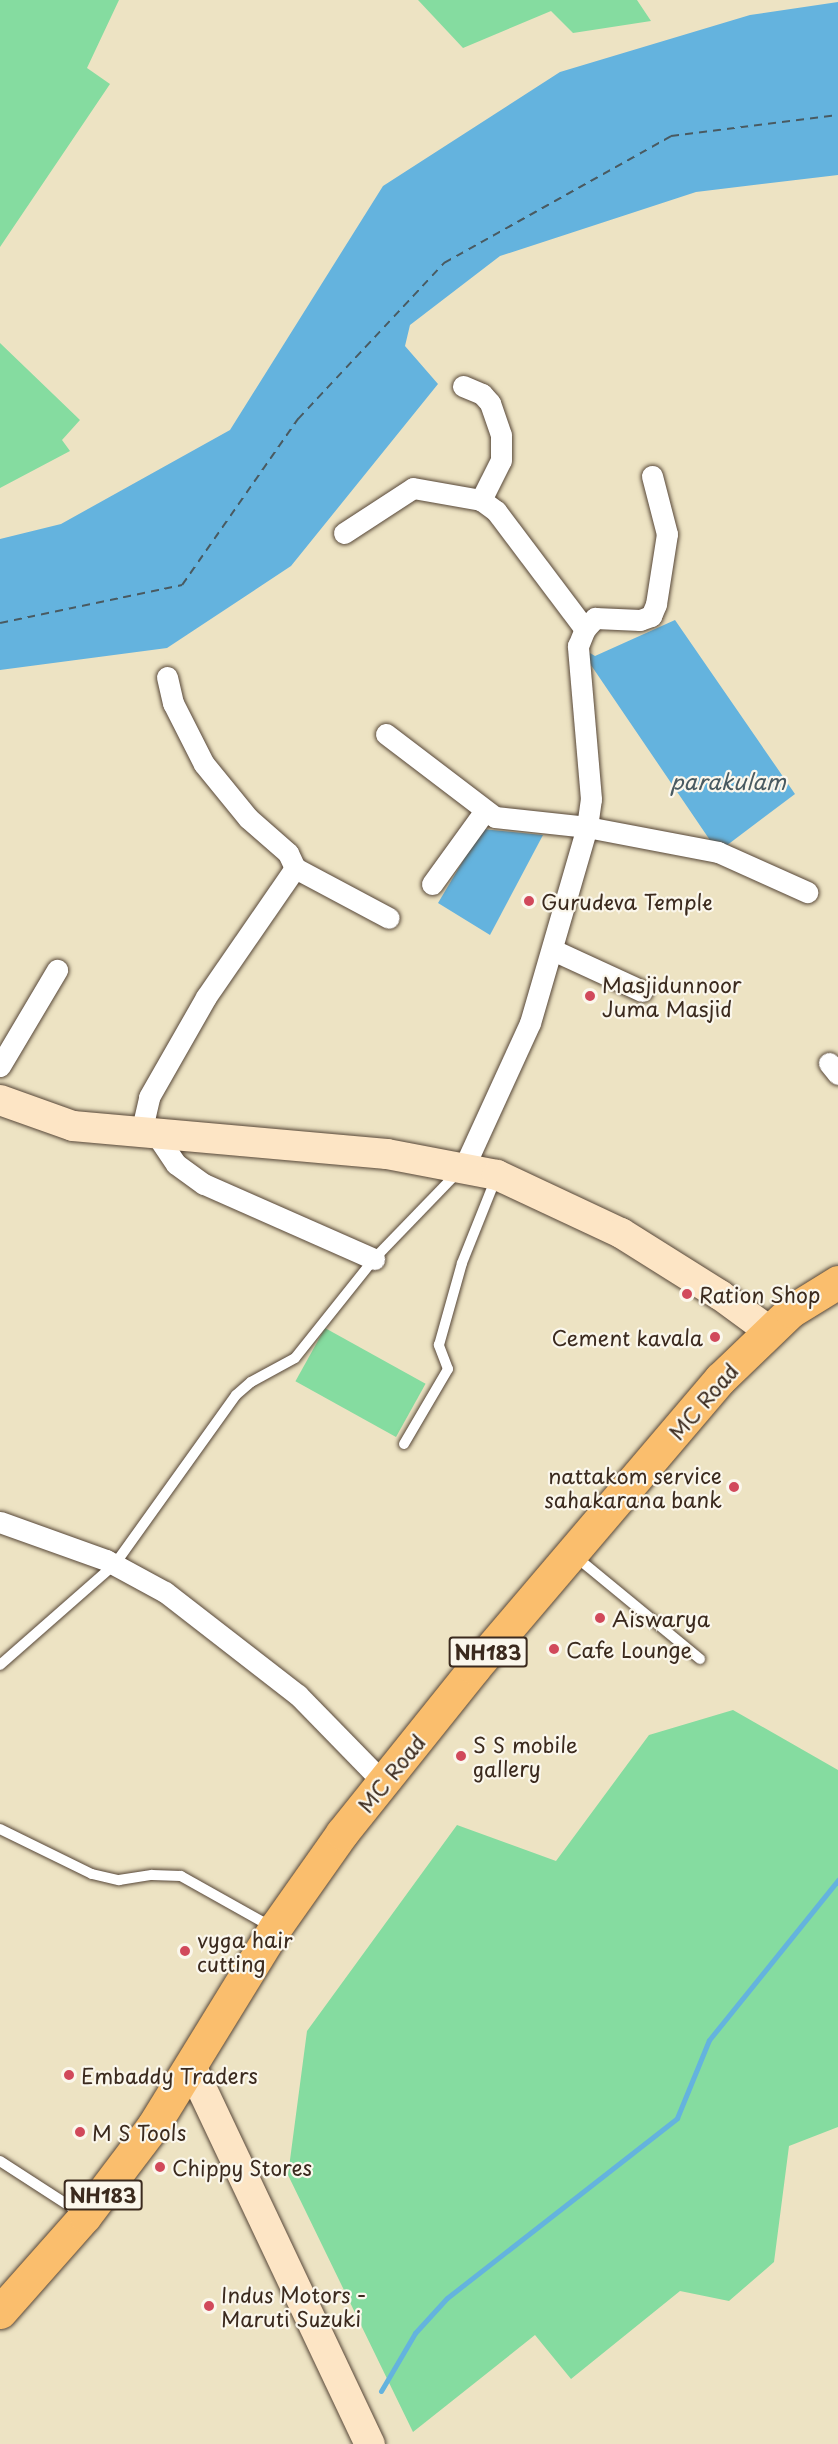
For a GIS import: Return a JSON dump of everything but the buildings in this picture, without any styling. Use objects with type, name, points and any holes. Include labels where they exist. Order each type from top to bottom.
[{"type":"highway","name":"MC Road","points":[[0,2312],[85,2216],[192,2068],[275,1928],[383,1782],[474,1668],[720,1379],[768,1330],[838,1282]]},
{"type":"main road","points":[[0,1100],[57,1122],[149,1135],[300,1145],[464,1167],[497,1175],[621,1233],[720,1294],[768,1330]]},
{"type":"main road","points":[[192,2068],[370,2444]]},
{"type":"street","points":[[463,386],[482,394],[490,403],[501,435],[501,460],[481,500]]},
{"type":"street","points":[[464,1167],[518,1053],[553,950],[587,827],[591,799],[578,646],[585,629],[595,618],[640,620],[651,616],[667,534],[652,476]]},
{"type":"street","points":[[344,532],[412,488],[481,500],[496,511],[585,629]]},
{"type":"street","points":[[167,677],[173,703],[204,764],[248,818],[288,854],[295,868],[389,918]]},
{"type":"street","points":[[386,734],[484,812],[495,817],[587,827],[718,852],[807,892]]},
{"type":"street","points":[[432,884],[484,812]]},
{"type":"street","points":[[295,868],[206,998],[149,1097],[149,1135],[176,1164],[204,1184],[374,1258]]},
{"type":"street","points":[[553,950],[642,991]]},
{"type":"street","points":[[0,1066],[57,970]]},
{"type":"street","points":[[0,1522],[116,1564],[165,1592],[247,1653],[298,1695],[383,1782]]},
{"type":"lane","points":[[0,1665],[116,1564],[221,1412],[251,1382],[295,1358],[374,1258],[464,1167]]},
{"type":"lane","points":[[404,1444],[448,1369],[439,1345],[462,1263],[497,1175]]},
{"type":"lane","points":[[572,1554],[700,1659]]},
{"type":"lane","points":[[0,1829],[92,1874],[119,1880],[152,1875],[181,1876],[275,1928]]},
{"type":"lane","points":[[0,2161],[85,2216]]},
{"type":"green space","points":[[0,0],[119,0],[87,68],[110,84],[0,247]]},
{"type":"green space","points":[[418,0],[637,0],[651,21],[573,33],[551,11],[463,48]]},
{"type":"green space","points":[[0,343],[80,420],[62,440],[70,451],[0,488]]},
{"type":"green space","points":[[325,1328],[426,1384],[396,1437],[295,1381]]},
{"type":"green space","points":[[733,1710],[838,1770],[838,2127],[789,2146],[774,2262],[729,2301],[680,2291],[571,2379],[535,2335],[413,2432],[288,2175],[307,2031],[457,1825],[556,1861],[649,1735]]},
{"type":"water","points":[[838,2],[838,175],[696,192],[500,256],[410,325],[405,346],[438,384],[291,566],[167,648],[0,670],[0,539],[61,524],[230,430],[383,186],[560,72],[750,15]]},
{"type":"water","name":"parakulam","points":[[675,620],[795,794],[718,852],[578,646],[595,656]]},
{"type":"water","points":[[482,829],[543,835],[490,935],[438,903]]},
{"type":"waterway","points":[[381,2391],[415,2333],[447,2298],[677,2118],[709,2040],[838,1880]]},
{"type":"ferry route","points":[[0,623],[182,585],[298,419],[444,263],[671,136],[838,115]]},
{"type":"place","name":"Gurudeva Temple","points":[[529,901]]},
{"type":"place","name":"Masjidunnoor Juma Masjid","points":[[590,996]]},
{"type":"place","name":"Ration Shop","points":[[687,1294]]},
{"type":"place","name":"Cement kavala","points":[[715,1337]]},
{"type":"place","name":"nattakom service sahakarana bank","points":[[734,1487]]},
{"type":"place","name":"Aiswarya","points":[[600,1618]]},
{"type":"place","name":"Cafe Lounge","points":[[554,1649]]},
{"type":"place","name":"S S mobile gallery","points":[[461,1756]]},
{"type":"place","name":"vyga hair cutting","points":[[185,1951]]},
{"type":"place","name":"Embaddy Traders","points":[[69,2075]]},
{"type":"place","name":"M S Tools","points":[[80,2132]]},
{"type":"place","name":"Chippy Stores","points":[[160,2167]]},
{"type":"place","name":"Indus Motors - Maruti Suzuki","points":[[209,2306]]}]
